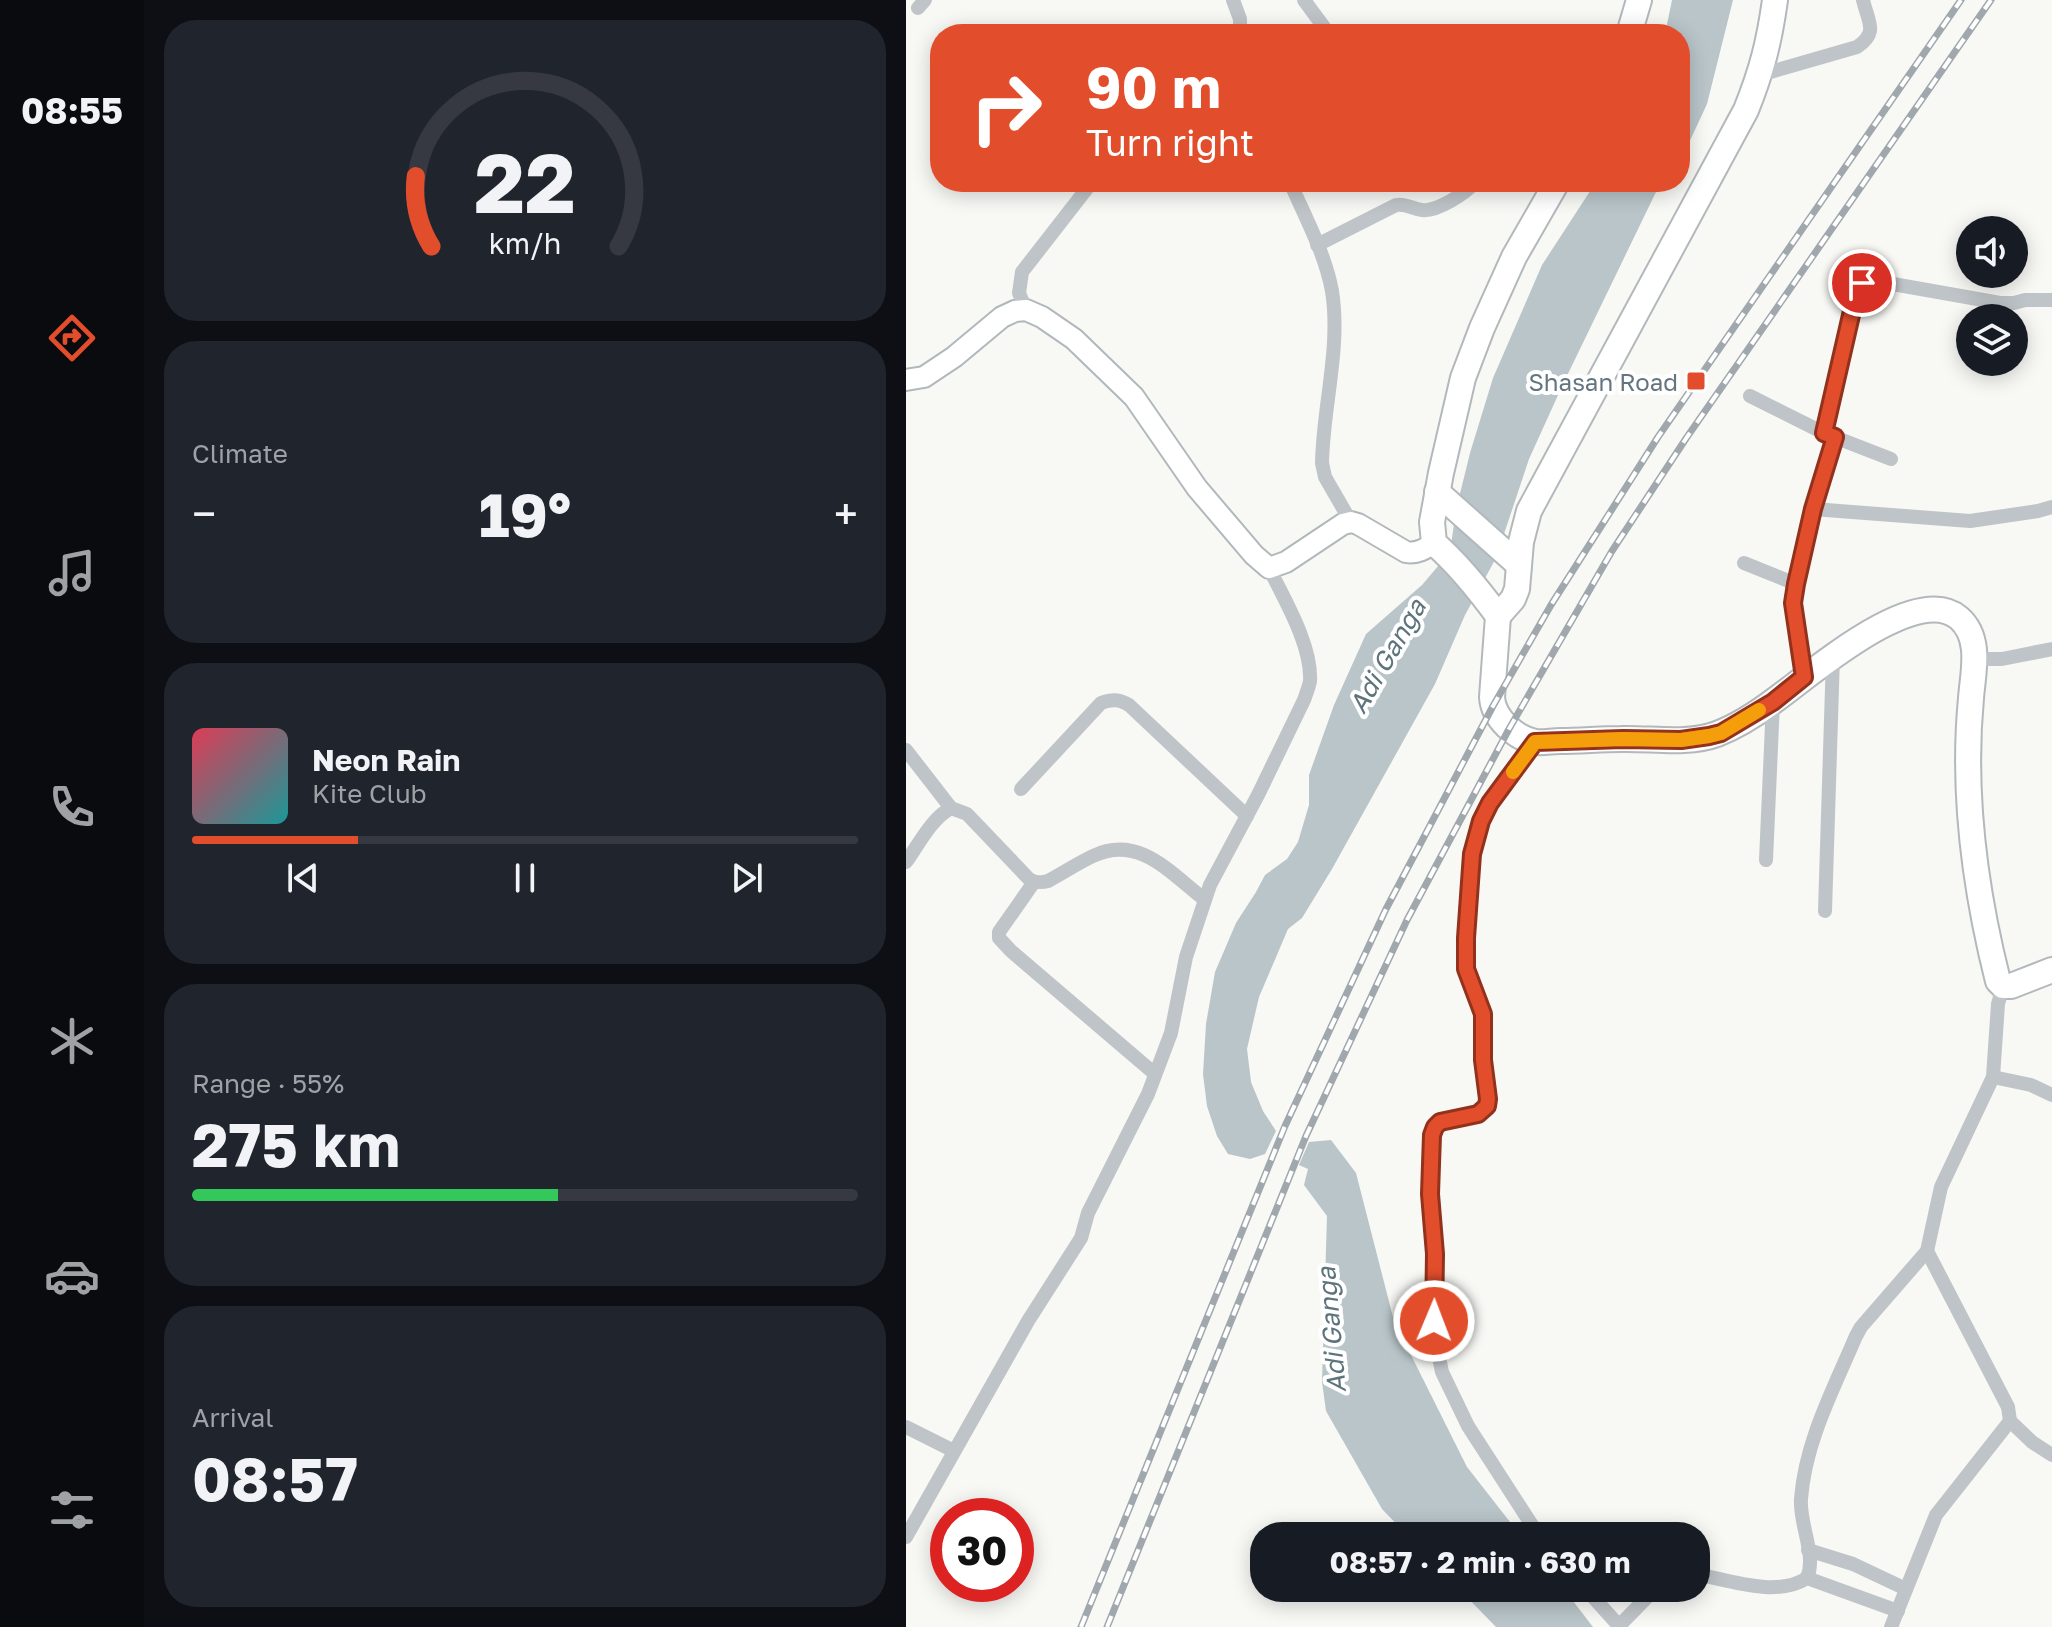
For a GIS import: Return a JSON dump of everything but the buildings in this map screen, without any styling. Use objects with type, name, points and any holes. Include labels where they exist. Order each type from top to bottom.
[{"type":"main road","points":[[1632,24],[1639,0]]},
{"type":"main road","points":[[1775,0],[1769,42],[1746,110],[1529,511],[1515,560],[1517,589],[1513,599],[1498,616],[1492,703],[1509,729],[1535,742],[1681,740],[1709,736],[1721,733],[1773,702],[1833,656],[1887,622],[1907,615],[1941,610],[1952,614],[1968,630],[1976,659],[1967,778],[1974,848],[1998,981],[2003,986],[2011,986],[2052,970]]},
{"type":"main road","points":[[1498,616],[1439,547],[1432,522],[1446,499],[1463,378],[1514,257],[1551,192]]},
{"type":"main road","points":[[906,380],[924,377],[954,357],[1002,317],[1026,310],[1074,339],[1134,397],[1197,488],[1269,568],[1286,562],[1343,524],[1351,522],[1406,552],[1439,547]]},
{"type":"main road","points":[[1446,499],[1515,560]]},
{"type":"street","points":[[1233,0],[1240,24]]},
{"type":"street","points":[[1304,0],[1322,24]]},
{"type":"street","points":[[1760,75],[1857,47],[1866,41],[1871,29],[1863,0]]},
{"type":"street","points":[[1026,310],[1019,293],[1022,272],[1084,192]]},
{"type":"street","points":[[1294,192],[1329,277],[1334,319],[1333,350],[1322,463],[1325,477],[1351,522]]},
{"type":"street","points":[[1317,245],[1396,205],[1433,210],[1465,192]]},
{"type":"street","points":[[1804,677],[1793,603],[1857,289],[1862,283],[1876,281],[2000,303],[2052,300]]},
{"type":"street","points":[[1750,396],[1829,435],[1891,459]]},
{"type":"street","points":[[1813,509],[1970,521],[2052,507]]},
{"type":"street","points":[[1744,563],[1796,584]]},
{"type":"street","points":[[906,1537],[1028,1321],[1081,1238],[1093,1201],[1148,1094],[1171,1033],[1186,957],[1204,899],[1310,684],[1309,664],[1302,640],[1269,568]]},
{"type":"street","points":[[1976,659],[2002,659],[2052,649]]},
{"type":"street","points":[[1825,911],[1833,656]]},
{"type":"street","points":[[1021,789],[1101,703],[1121,700],[1247,816]]},
{"type":"street","points":[[1766,860],[1773,702]]},
{"type":"street","points":[[1530,1522],[1468,1426],[1442,1372],[1435,1338],[1435,1254],[1430,1194],[1435,1127],[1447,1119],[1478,1114],[1484,1110],[1488,1099],[1483,1060],[1483,1014],[1466,969],[1466,929],[1476,835],[1490,803],[1535,742]]},
{"type":"street","points":[[906,750],[951,808],[967,814],[1034,882],[1048,881],[1111,850],[1132,850],[1157,862],[1204,899]]},
{"type":"street","points":[[906,862],[935,820],[951,808]]},
{"type":"street","points":[[1034,882],[999,932],[999,938],[1155,1074]]},
{"type":"street","points":[[1710,1577],[1767,1588],[1801,1583],[1810,1573],[1801,1500],[1809,1453],[1861,1327],[1927,1251],[1941,1187],[1993,1077],[1998,1004],[2003,986]]},
{"type":"street","points":[[1993,1077],[2031,1085],[2052,1095]]},
{"type":"street","points":[[1927,1251],[2008,1407],[2010,1421],[2032,1442],[2052,1455]]},
{"type":"street","points":[[1891,1627],[1936,1515],[2010,1421]]},
{"type":"street","points":[[906,1427],[954,1451]]},
{"type":"street","points":[[1808,1550],[1853,1564],[1906,1589]]},
{"type":"street","points":[[1807,1578],[1898,1611]]},
{"type":"street","points":[[1598,1602],[1620,1626],[1643,1602]]},
{"type":"water","points":[[1672,0],[1733,0],[1707,104],[1690,141],[1690,24],[1667,24]]},
{"type":"water","name":"Adi Ganga","points":[[1589,192],[1656,192],[1529,459],[1496,558],[1465,615],[1435,684],[1332,869],[1302,918],[1288,929],[1259,997],[1247,1049],[1251,1082],[1263,1111],[1276,1131],[1265,1154],[1250,1159],[1228,1154],[1217,1136],[1207,1106],[1203,1074],[1206,1024],[1215,972],[1236,923],[1265,875],[1287,859],[1298,842],[1309,805],[1309,775],[1334,705],[1366,634],[1422,585],[1450,552],[1456,510],[1470,453],[1493,378],[1542,265]]},
{"type":"water","name":"Adi Ganga","points":[[1331,1140],[1356,1173],[1394,1321],[1467,1467],[1510,1522],[1395,1522],[1382,1509],[1326,1411],[1322,1382],[1327,1216],[1304,1185],[1308,1169],[1299,1165],[1309,1142]]},
{"type":"water","points":[[1472,1602],[1574,1602],[1593,1627],[1496,1627]]},
{"type":"railway","points":[[1081,1627],[1285,1126],[1386,909],[1493,706],[1551,605],[1658,437],[1961,0]]},
{"type":"railway","points":[[1107,1627],[1306,1136],[1407,920],[1509,729],[1612,551],[1687,437],[1991,0]]},
{"type":"slow traffic","points":[[1513,772],[1535,742],[1681,740],[1721,733],[1759,710]]},
{"type":"place","name":"Shasan Road","points":[[1696,381]]},
{"type":"route","points":[[1434,1321],[1435,1254],[1430,1194],[1432,1135],[1440,1122],[1478,1114],[1487,1106],[1488,1099],[1483,1060],[1483,1014],[1466,969],[1472,854],[1481,821],[1490,803],[1535,742],[1681,740],[1709,736],[1721,733],[1773,702],[1804,677],[1793,603],[1813,509],[1835,437],[1824,433],[1857,289],[1862,283]]}]
